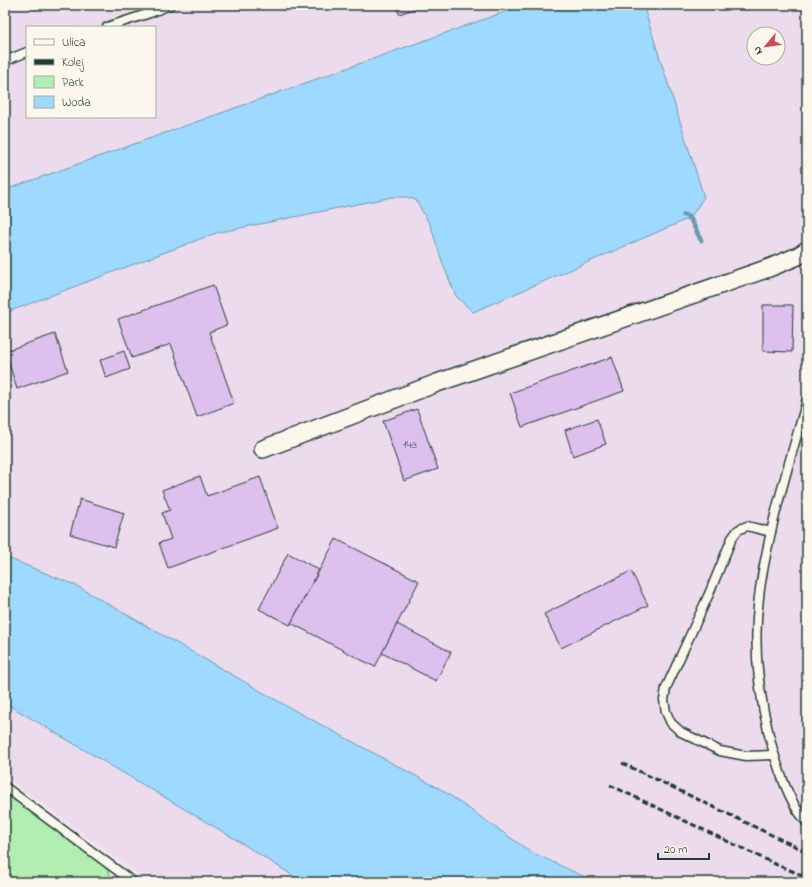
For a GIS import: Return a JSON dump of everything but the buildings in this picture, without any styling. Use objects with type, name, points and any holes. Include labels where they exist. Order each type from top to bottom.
[{"type":"street","points":[[263,448],[455,377],[769,268],[798,256],[807,250]]},
{"type":"lane","points":[[110,26],[170,5]]},
{"type":"lane","points":[[5,60],[26,52]]},
{"type":"lane","points":[[807,400],[786,472],[766,554],[759,596],[757,625],[757,655],[764,717],[782,780],[795,806],[807,823]]},
{"type":"lane","points":[[771,532],[747,526],[738,530],[732,538],[709,594],[666,688],[664,700],[666,712],[671,723],[680,732],[720,751],[746,756],[774,755]]},
{"type":"lane","points":[[5,787],[133,882]]},
{"type":"shaded area","points":[[5,5],[807,5],[807,373],[799,394],[807,398],[807,882],[148,882],[5,776]]},
{"type":"green space","points":[[5,792],[96,853],[115,882],[5,882]]},
{"type":"water","points":[[524,5],[643,5],[704,197],[690,218],[473,312],[456,296],[444,267],[431,227],[416,200],[406,197],[392,197],[216,233],[5,313],[5,190]]},
{"type":"water","points":[[5,557],[75,585],[292,709],[442,790],[531,852],[596,882],[303,882],[235,839],[5,703]]},
{"type":"waterway","points":[[684,215],[690,218],[701,240]]},
{"type":"railway","points":[[622,763],[807,852]]},
{"type":"railway","points":[[610,785],[777,865],[807,877]]}]
